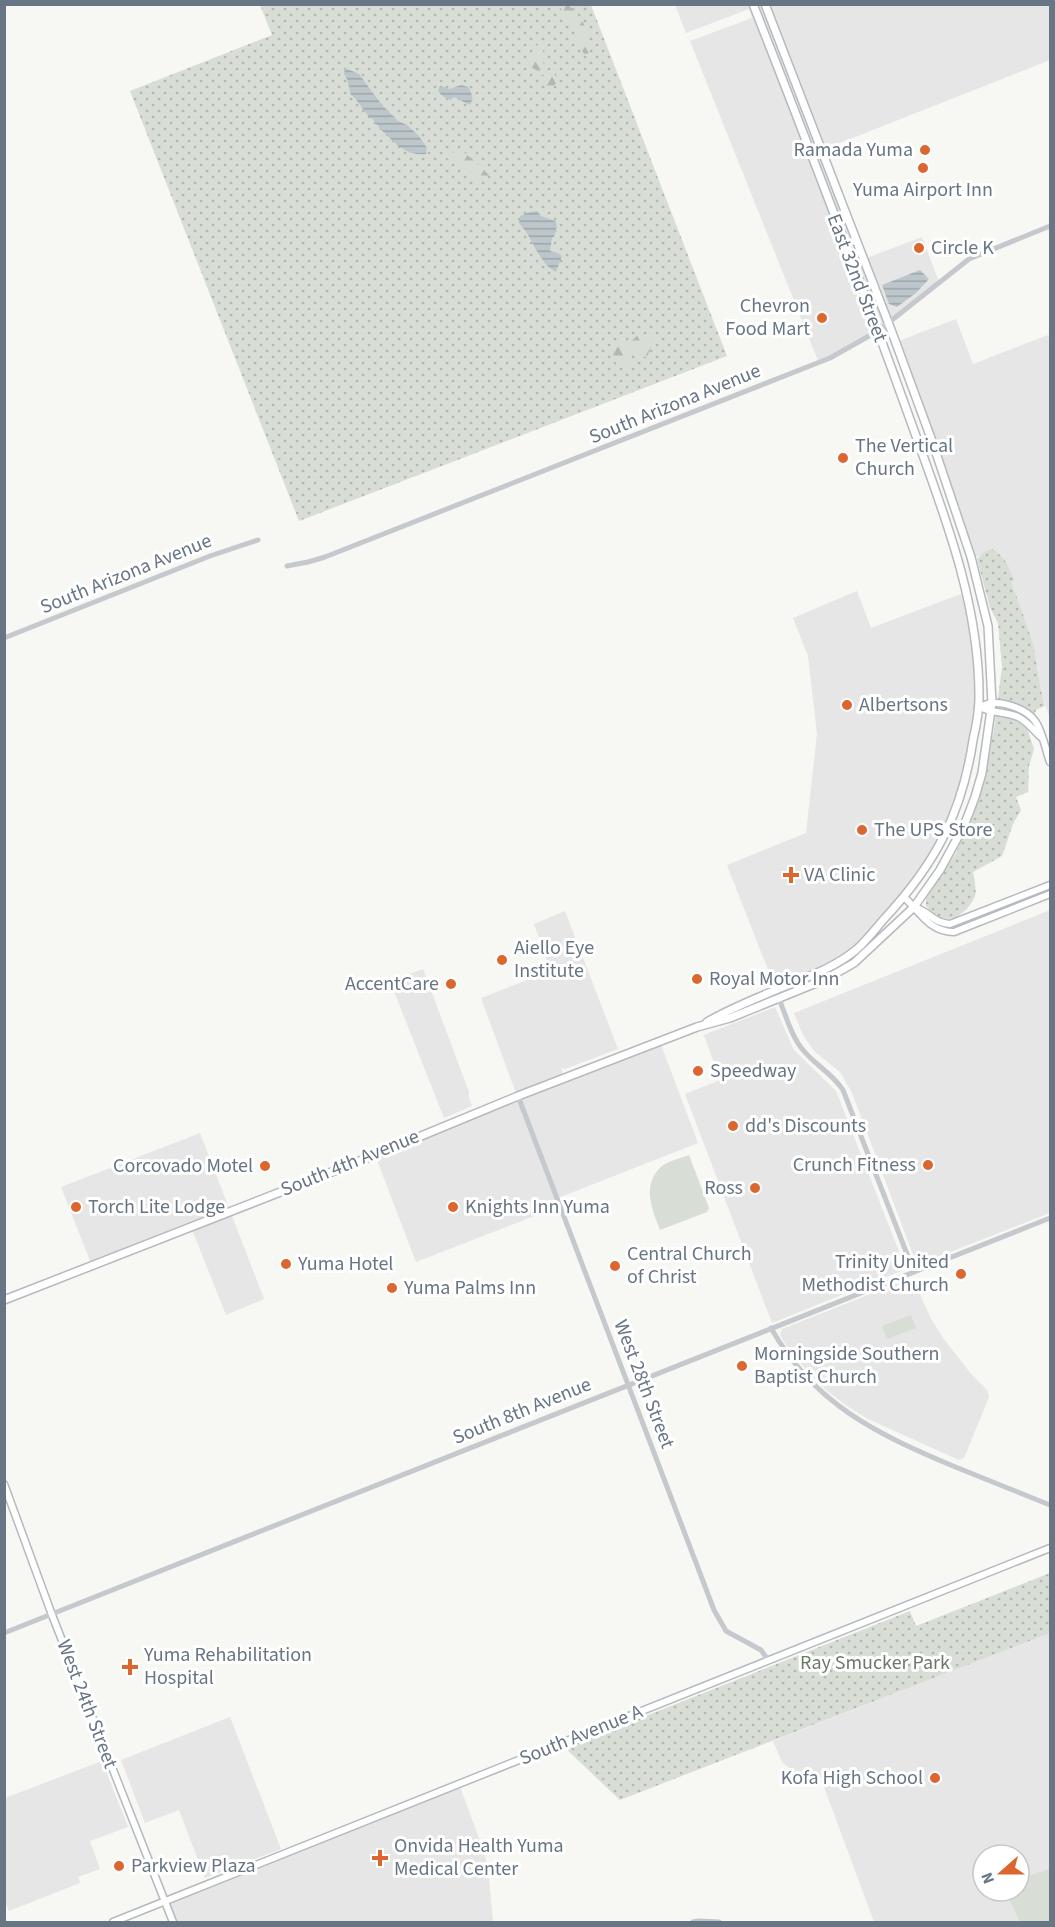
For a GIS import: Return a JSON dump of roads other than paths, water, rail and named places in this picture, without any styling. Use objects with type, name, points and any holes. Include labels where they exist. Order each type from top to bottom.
[{"type":"main road","name":"East 32nd Street","points":[[753,4],[878,331],[956,553],[974,625],[978,655],[978,707]]},
{"type":"main road","name":"East 32nd Street","points":[[765,4],[889,323],[969,549],[988,626],[992,712]]},
{"type":"main road","points":[[920,448],[932,441]]},
{"type":"main road","points":[[978,707],[992,703],[1010,706],[1030,715],[1039,728],[1050,762]]},
{"type":"main road","points":[[978,707],[1017,716],[1041,737]]},
{"type":"main road","name":"South 4th Avenue","points":[[697,1027],[725,1012],[821,971],[855,950],[904,897],[930,861],[950,826],[960,802],[969,767],[978,707]]},
{"type":"main road","name":"South 4th Avenue","points":[[4,1300],[375,1155],[518,1096],[826,980],[854,963],[914,907],[940,870],[964,826],[975,798],[982,773],[992,712]]},
{"type":"main road","points":[[914,907],[922,909],[936,921],[950,924],[1050,885]]},
{"type":"main road","points":[[904,897],[917,913],[937,929],[954,932],[1050,894]]},
{"type":"main road","points":[[776,990],[779,999]]},
{"type":"main road","name":"West 24th Street","points":[[4,1484],[52,1615],[172,1923]]},
{"type":"main road","name":"South Avenue A","points":[[112,1923],[1050,1548]]},
{"type":"street","name":"South Arizona Avenue","points":[[287,566],[325,557],[826,360],[878,331],[969,259],[1050,226]]},
{"type":"street","name":"South Arizona Avenue","points":[[4,638],[210,556],[258,540]]},
{"type":"street","points":[[779,999],[800,1046],[832,1076],[843,1090],[914,1272]]},
{"type":"street","name":"West 28th Street","points":[[518,1096],[627,1386],[719,1621],[729,1633],[763,1651],[768,1660]]},
{"type":"street","name":"South 8th Avenue","points":[[4,1633],[1050,1218]]},
{"type":"street","points":[[771,1328],[797,1368],[820,1392],[849,1415],[903,1445],[1050,1505]]},
{"type":"waterway","points":[[693,1922],[719,1922]]},
{"type":"place","name":"Ramada Yuma","points":[[925,150]]},
{"type":"place","name":"Yuma Airport Inn","points":[[923,168]]},
{"type":"place","name":"Circle K","points":[[919,248]]},
{"type":"place","name":"Chevron Food Mart","points":[[822,318]]},
{"type":"place","name":"The Vertical Church","points":[[843,458]]},
{"type":"place","name":"Albertsons","points":[[847,705]]},
{"type":"place","name":"The UPS Store","points":[[862,830]]},
{"type":"place","name":"VA Clinic","points":[[791,875]]},
{"type":"place","name":"Aiello Eye Institute","points":[[502,960]]},
{"type":"place","name":"Royal Motor Inn","points":[[697,979]]},
{"type":"place","name":"AccentCare","points":[[451,984]]},
{"type":"place","name":"Speedway","points":[[698,1071]]},
{"type":"place","name":"dd's Discounts","points":[[733,1126]]},
{"type":"place","name":"Crunch Fitness","points":[[928,1165]]},
{"type":"place","name":"Corcovado Motel","points":[[265,1166]]},
{"type":"place","name":"Ross","points":[[755,1188]]},
{"type":"place","name":"Torch Lite Lodge","points":[[76,1207]]},
{"type":"place","name":"Knights Inn Yuma","points":[[453,1207]]},
{"type":"place","name":"Yuma Hotel","points":[[286,1264]]},
{"type":"place","name":"Central Church of Christ","points":[[615,1266]]},
{"type":"place","name":"Trinity United Methodist Church","points":[[961,1274]]},
{"type":"place","name":"Yuma Palms Inn","points":[[392,1288]]},
{"type":"place","name":"Morningside Southern Baptist Church","points":[[742,1366]]},
{"type":"place","name":"Yuma Rehabilitation Hospital","points":[[130,1667]]},
{"type":"place","name":"Kofa High School","points":[[935,1778]]},
{"type":"place","name":"Onvida Health Yuma Medical Center","points":[[380,1858]]},
{"type":"place","name":"Parkview Plaza","points":[[119,1866]]},
{"type":"park label","name":"Ray Smucker Park","points":[[875,1663]]}]
